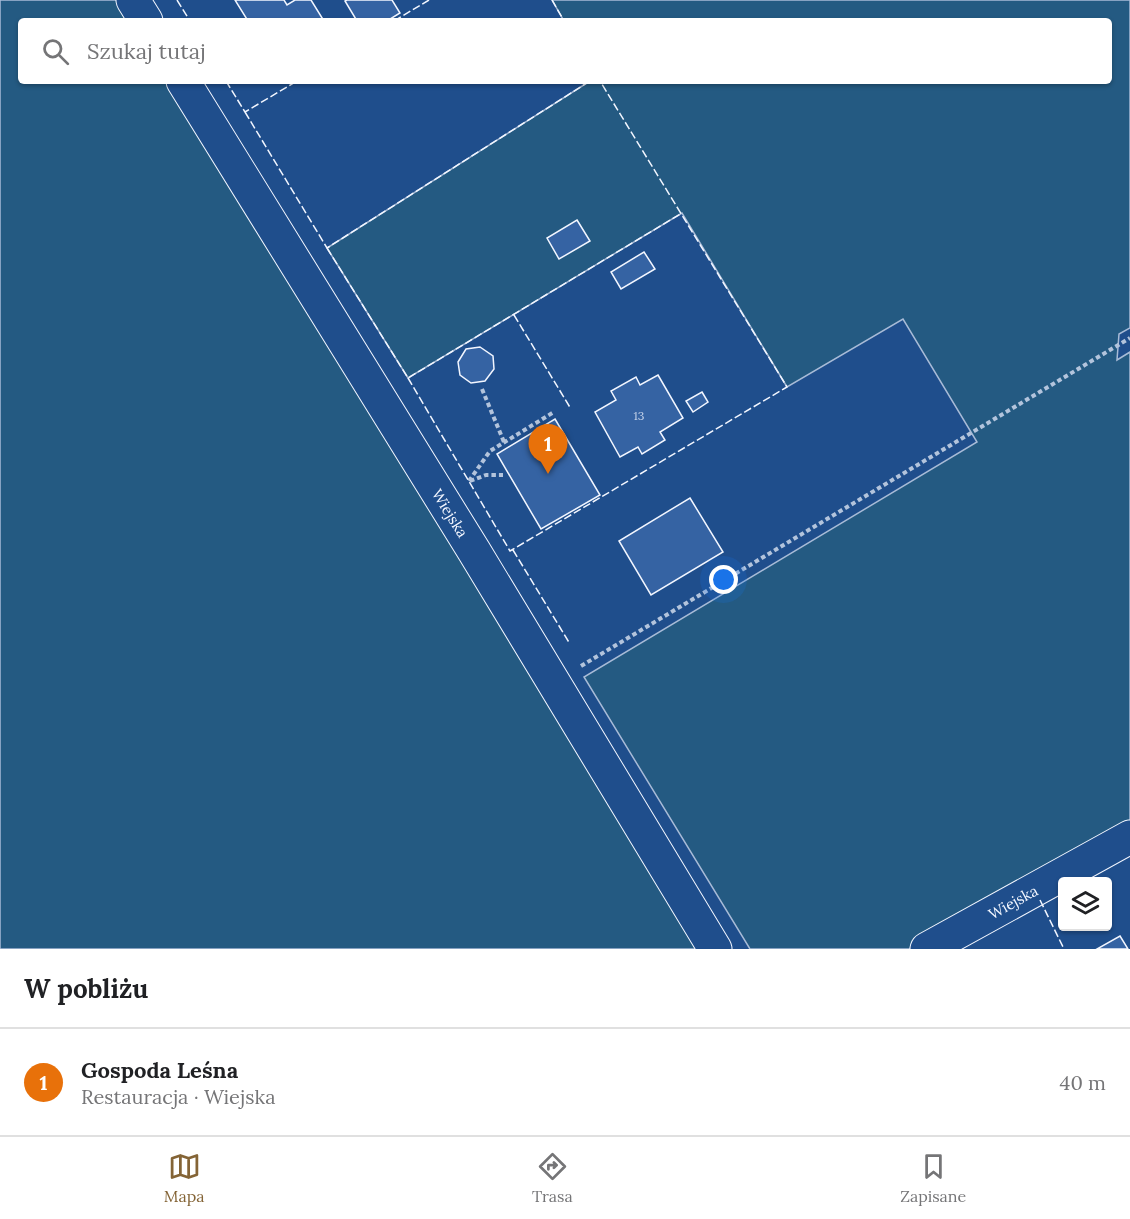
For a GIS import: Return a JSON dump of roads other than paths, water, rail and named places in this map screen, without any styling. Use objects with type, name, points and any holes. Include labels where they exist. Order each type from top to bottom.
[{"type":"street","points":[[133,0],[144,18]]},
{"type":"street","name":"Wiejska","points":[[185,84],[474,551],[715,949]]},
{"type":"street","name":"Wiejska","points":[[927,949],[1130,837]]},
{"type":"place","name":"Gospoda Leśna","points":[[548,474]]}]
